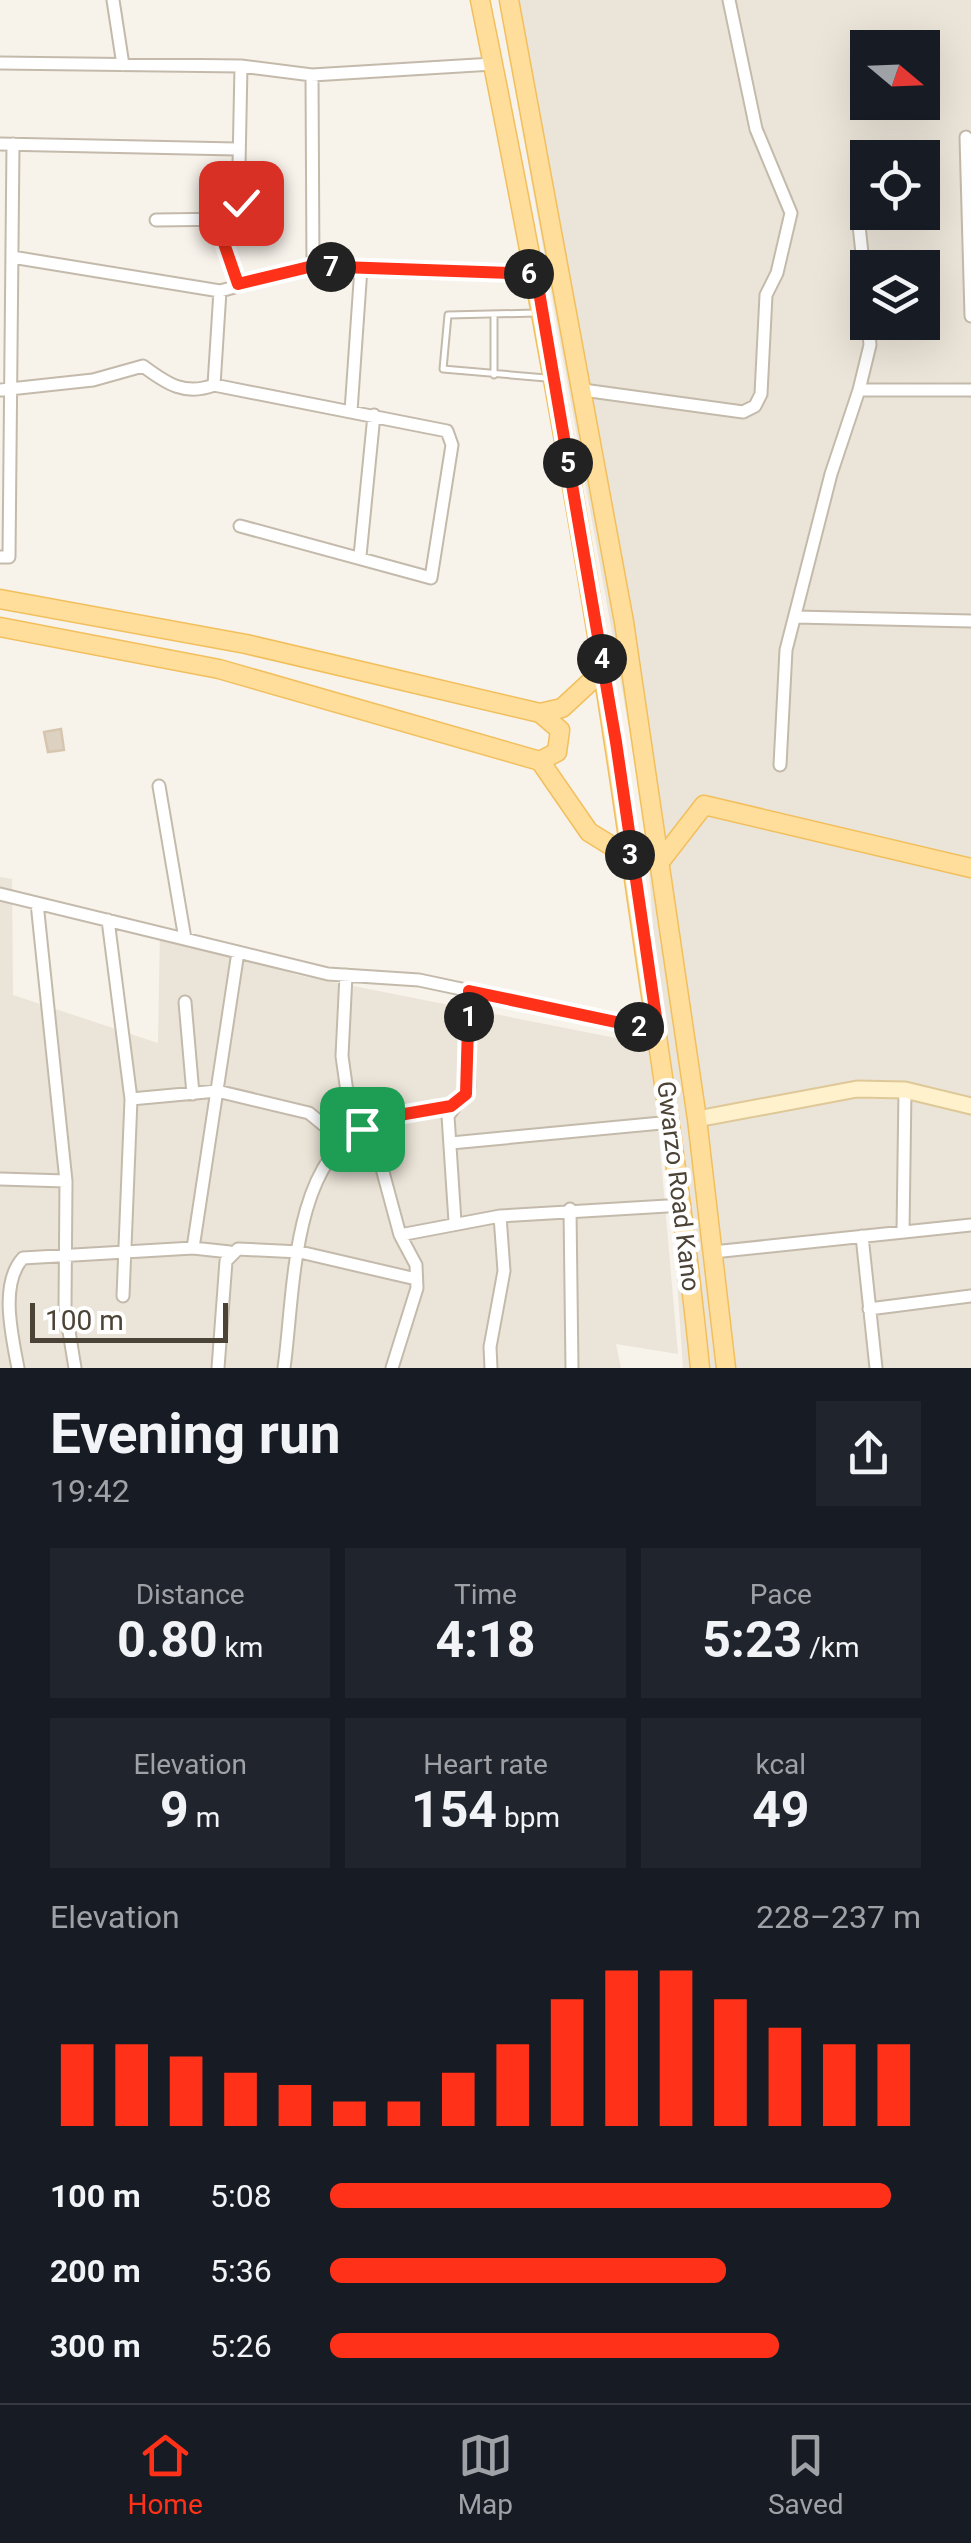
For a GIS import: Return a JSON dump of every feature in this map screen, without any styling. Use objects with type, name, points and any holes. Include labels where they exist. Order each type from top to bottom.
[{"type":"main road","name":"Gwarzo Road Kano","points":[[480,0],[536,274],[604,670],[684,1205],[700,1368]]},
{"type":"main road","points":[[509,0],[624,622],[696,1119],[726,1368]]},
{"type":"main road","points":[[0,600],[246,644],[540,714],[560,730],[557,752],[540,761]]},
{"type":"main road","points":[[0,626],[219,670],[540,761],[588,832],[631,858]]},
{"type":"main road","points":[[540,714],[562,708],[604,670]]},
{"type":"main road","points":[[659,863],[704,805],[971,868]]},
{"type":"street","points":[[113,0],[123,65]]},
{"type":"street","points":[[583,390],[743,412],[755,406],[761,394],[766,294],[777,273],[791,213],[756,129],[729,0]]},
{"type":"street","points":[[0,63],[241,66],[312,74],[494,64]]},
{"type":"street","points":[[156,220],[216,220],[238,215],[236,149],[241,66]]},
{"type":"street","points":[[312,74],[313,266]]},
{"type":"street","points":[[966,138],[971,316]]},
{"type":"street","points":[[0,557],[8,557],[5,391],[12,256],[7,144],[236,149]]},
{"type":"street","points":[[216,220],[238,284]]},
{"type":"street","points":[[12,256],[220,291],[313,266],[536,274]]},
{"type":"street","points":[[350,410],[360,268]]},
{"type":"street","points":[[214,386],[220,291]]},
{"type":"street","points":[[780,766],[782,692],[795,617],[831,474],[860,390],[870,340]]},
{"type":"street","points":[[5,391],[93,380],[143,366],[177,388],[196,392],[214,386],[446,431],[452,446],[431,578],[240,526]]},
{"type":"street","points":[[860,390],[971,390]]},
{"type":"street","points":[[360,556],[374,415]]},
{"type":"street","points":[[795,617],[971,621]]},
{"type":"street","points":[[160,786],[185,939]]},
{"type":"street","points":[[0,894],[346,976],[419,980],[658,1031]]},
{"type":"street","points":[[37,903],[66,1181],[66,1308],[76,1368]]},
{"type":"street","points":[[108,920],[131,1099],[123,1296]]},
{"type":"street","points":[[194,1248],[238,952]]},
{"type":"street","points":[[346,976],[342,1056],[348,1099],[380,1162],[400,1235],[416,1265],[416,1279],[392,1368]]},
{"type":"street","points":[[284,1368],[307,1202],[323,1161],[361,1126],[451,1106],[469,1086],[469,991]]},
{"type":"street","points":[[185,1002],[194,1094]]},
{"type":"street","points":[[696,1119],[857,1089],[905,1090],[971,1106]]},
{"type":"street","points":[[903,1232],[905,1090]]},
{"type":"street","points":[[131,1099],[217,1091],[309,1113],[326,1127],[336,1147]]},
{"type":"street","points":[[451,1106],[455,1222]]},
{"type":"street","points":[[451,1143],[672,1122]]},
{"type":"street","points":[[0,1180],[66,1181]]},
{"type":"street","points":[[400,1235],[500,1216],[684,1205]]},
{"type":"street","points":[[570,1209],[572,1368]]},
{"type":"street","points":[[491,1368],[490,1346],[504,1271],[500,1216]]},
{"type":"street","points":[[713,1252],[971,1225]]},
{"type":"street","points":[[862,1236],[876,1368]]},
{"type":"street","points":[[18,1368],[2,1288],[10,1268],[22,1258],[126,1255],[194,1248],[300,1252],[416,1279]]},
{"type":"street","points":[[218,1368],[230,1252]]},
{"type":"street","points":[[870,1309],[971,1296]]},
{"type":"lane","points":[[542,313],[448,315],[442,369],[554,378]]},
{"type":"lane","points":[[494,314],[494,375]]},
{"type":"shaded area","points":[[499,0],[971,0],[971,1368],[683,1368],[646,823]]},
{"type":"shaded area","points":[[0,877],[12,879],[13,995],[158,1043],[160,930],[297,975],[651,1045],[678,1354],[616,1344],[621,1368],[0,1368]]},
{"type":"building","points":[[61,729],[64,750],[48,752],[44,732]]},
{"type":"route","points":[[241,203],[234,219],[216,220],[238,284],[313,266],[536,274],[616,742],[658,1031],[469,991],[466,1094],[451,1106],[359,1122],[362,1129]]}]
